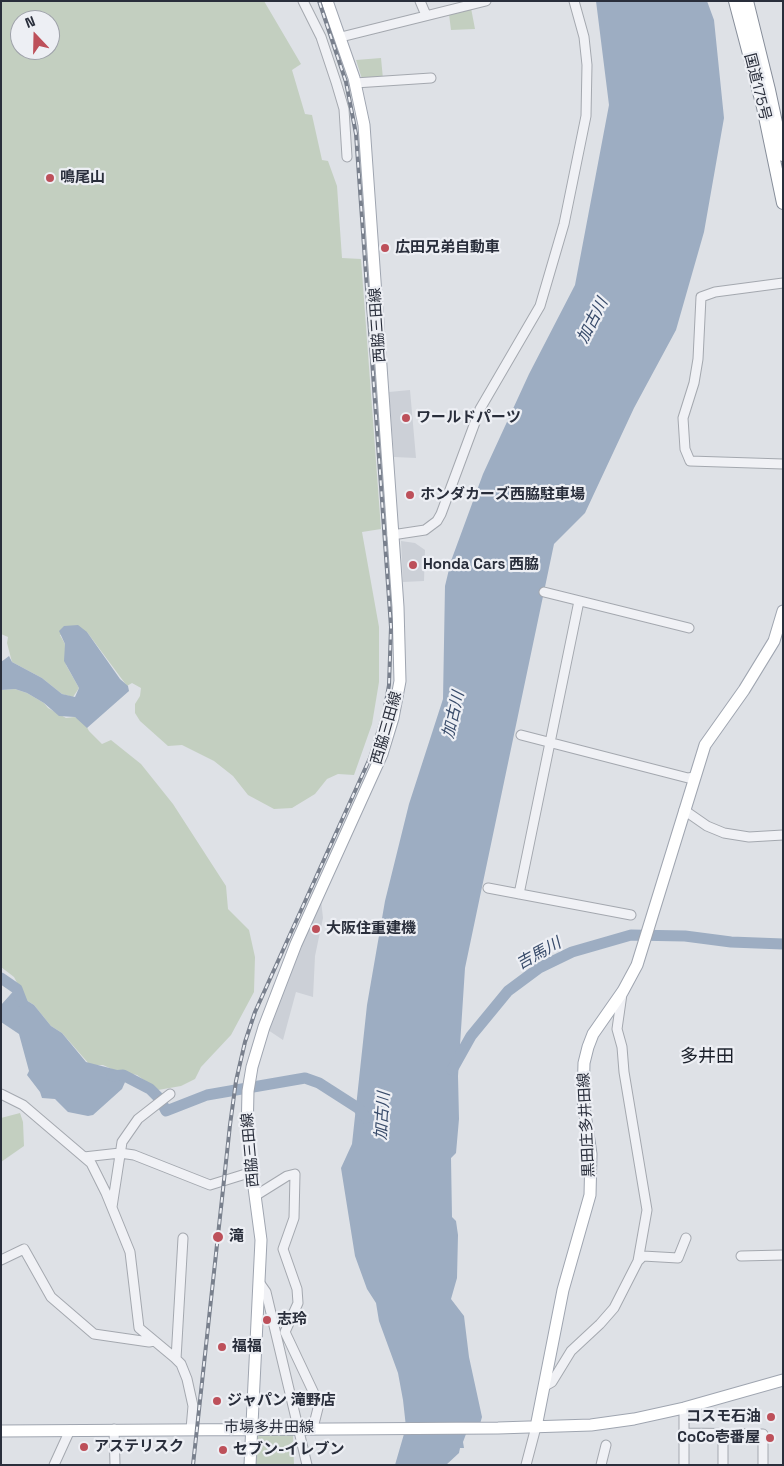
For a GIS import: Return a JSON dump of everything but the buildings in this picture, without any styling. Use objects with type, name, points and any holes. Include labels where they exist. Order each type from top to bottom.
[{"type":"highway","name":"国道175号","points":[[735,1],[765,115],[783,202]]},
{"type":"highway","name":"国道175号","points":[[747,1],[766,73],[783,155]]},
{"type":"main road","name":"西脇三田線","points":[[250,1465],[261,1240],[247,1135],[249,1087],[264,1027],[290,957],[382,754],[393,718],[400,682],[400,654],[364,125],[355,83],[341,37],[327,1]]},
{"type":"main road","name":"黒田庄多井田線","points":[[536,1427],[563,1290],[590,1195],[591,1154],[583,1100],[584,1063],[593,1034],[623,991],[637,965],[705,744],[748,684],[774,641],[783,611]]},
{"type":"main road","points":[[536,1427],[591,1425],[634,1419],[684,1408],[783,1380]]},
{"type":"main road","name":"市場多井田線","points":[[1,1431],[536,1427]]},
{"type":"street","points":[[303,1],[321,37],[344,109],[347,157]]},
{"type":"street","points":[[420,1],[426,15]]},
{"type":"street","points":[[341,37],[486,1]]},
{"type":"street","points":[[392,535],[425,530],[441,514],[480,409],[540,306],[564,224],[586,116],[587,65],[584,37],[574,1]]},
{"type":"street","points":[[355,83],[431,78]]},
{"type":"street","points":[[783,283],[716,292],[701,297],[698,359],[694,383],[683,418],[686,449],[690,461],[783,464]]},
{"type":"street","points":[[544,592],[690,628]]},
{"type":"street","points":[[519,894],[579,601]]},
{"type":"street","points":[[520,735],[688,778],[694,777]]},
{"type":"street","points":[[684,810],[707,826],[724,833],[749,837],[783,834]]},
{"type":"street","points":[[488,888],[630,915]]},
{"type":"street","points":[[545,1386],[552,1382],[571,1351],[614,1308],[638,1261],[647,1210],[645,1185],[624,1072],[622,1047],[617,1029],[623,991]]},
{"type":"street","points":[[1,1094],[23,1105],[91,1163],[112,1207],[130,1252],[139,1328],[181,1364],[193,1406],[191,1429]]},
{"type":"street","points":[[112,1207],[122,1142],[132,1127],[170,1094]]},
{"type":"street","points":[[84,1157],[120,1153],[134,1155],[210,1185],[252,1172]]},
{"type":"street","points":[[255,1196],[287,1176],[294,1174],[294,1218],[283,1249],[298,1290],[298,1303],[285,1332],[319,1404],[313,1428]]},
{"type":"street","points":[[176,1359],[183,1238]]},
{"type":"street","points":[[638,1261],[643,1256],[678,1258],[686,1238]]},
{"type":"street","points":[[1,1260],[24,1249],[51,1298],[94,1334],[154,1341]]},
{"type":"street","points":[[741,1256],[783,1255]]},
{"type":"street","points":[[259,1282],[266,1292],[307,1465]]},
{"type":"street","points":[[684,1408],[684,1465]]},
{"type":"street","points":[[526,1465],[536,1427]]},
{"type":"street","points":[[114,1429],[115,1465]]},
{"type":"street","points":[[54,1465],[70,1430]]},
{"type":"street","points":[[684,1433],[763,1434],[763,1465]]},
{"type":"street","points":[[723,1433],[723,1465]]},
{"type":"street","points":[[601,1465],[606,1445]]},
{"type":"shaded area","points":[[410,390],[416,458],[394,457],[389,392]]},
{"type":"shaded area","name":"Honda Cars 西脇","points":[[401,541],[415,543],[425,550],[424,581],[403,582]]},
{"type":"shaded area","points":[[321,900],[323,918],[315,956],[313,997],[296,992],[283,1040],[268,1030],[302,942]]},
{"type":"green space","points":[[1,1],[264,1],[301,64],[292,70],[305,114],[312,115],[322,160],[328,161],[337,186],[342,258],[361,259],[381,529],[362,532],[379,627],[379,682],[372,724],[354,775],[338,774],[327,779],[315,794],[292,808],[274,809],[248,795],[233,776],[214,761],[182,745],[168,746],[140,721],[135,713],[135,704],[140,696],[141,688],[132,683],[127,686],[87,632],[60,635],[65,644],[66,665],[79,688],[73,697],[62,694],[42,678],[12,662],[7,643],[8,637],[1,634]]},
{"type":"green space","points":[[471,8],[475,29],[451,30],[449,14]]},
{"type":"green space","points":[[381,58],[383,79],[362,79],[356,60]]},
{"type":"green space","points":[[15,689],[27,693],[66,718],[75,717],[84,722],[89,731],[102,744],[111,740],[141,764],[173,804],[226,886],[228,909],[249,930],[255,957],[254,992],[231,1035],[201,1067],[195,1079],[181,1086],[158,1090],[137,1075],[116,1071],[103,1065],[90,1065],[62,1033],[51,1026],[34,1005],[26,1000],[14,977],[1,967],[1,690]]},
{"type":"green space","points":[[20,1113],[23,1122],[24,1146],[1,1162],[1,1118]]},
{"type":"green space","points":[[258,1435],[293,1435],[294,1465],[255,1465]]},
{"type":"water","name":"加古川","points":[[596,1],[707,1],[714,20],[724,118],[704,232],[676,330],[634,408],[585,513],[554,544],[465,968],[458,1076],[459,1119],[456,1153],[451,1158],[452,1217],[456,1221],[458,1235],[457,1278],[451,1299],[464,1316],[469,1357],[482,1417],[480,1424],[466,1434],[463,1442],[464,1448],[460,1448],[459,1453],[446,1465],[395,1465],[406,1427],[403,1400],[398,1373],[379,1321],[376,1303],[367,1289],[355,1256],[341,1168],[352,1144],[367,1005],[385,901],[409,804],[443,699],[445,586],[451,561],[483,474],[529,374],[575,285],[609,105]]},
{"type":"water","points":[[78,625],[87,632],[120,679],[128,686],[129,691],[87,728],[75,717],[59,716],[44,703],[27,693],[15,689],[1,690],[1,662],[9,656],[12,662],[42,678],[62,694],[75,697],[79,688],[64,661],[65,644],[59,631],[64,626]]},
{"type":"water","points":[[18,986],[26,1000],[34,1005],[51,1026],[62,1033],[86,1062],[129,1073],[122,1089],[93,1115],[88,1116],[68,1112],[55,1099],[42,1098],[40,1092],[27,1075],[29,1071],[19,1034],[1,1022],[1,1005]]},
{"type":"waterway","name":"吉馬川","points":[[452,1070],[471,1036],[508,991],[539,968],[572,952],[631,935],[685,936],[731,942],[783,944]]},
{"type":"waterway","points":[[1,978],[17,989],[22,1002]]},
{"type":"waterway","points":[[112,1076],[123,1075],[150,1089],[160,1099]]},
{"type":"waterway","name":"加古川","points":[[162,1103],[166,1111],[207,1095],[305,1078],[319,1083],[358,1108],[366,1118]]},
{"type":"railway","points":[[193,1465],[230,1125],[236,1081],[245,1042],[255,1012],[370,758],[384,713],[389,685],[391,627],[356,134],[346,82],[319,1]]},
{"type":"place","name":"鳴尾山","points":[[50,178]]},
{"type":"place","name":"広田兄弟自動車","points":[[385,248]]},
{"type":"place","name":"ワールドパーツ","points":[[406,418]]},
{"type":"place","name":"ホンダカーズ西脇駐車場","points":[[410,495]]},
{"type":"place","name":"Honda Cars 西脇","points":[[413,565]]},
{"type":"place","name":"大阪住重建機","points":[[316,929]]},
{"type":"place","name":"滝","points":[[218,1237]]},
{"type":"place","name":"志玲","points":[[267,1320]]},
{"type":"place","name":"福福","points":[[222,1347]]},
{"type":"place","name":"ジャパン 滝野店","points":[[217,1401]]},
{"type":"place","name":"コスモ石油","points":[[771,1417]]},
{"type":"place","name":"CoCo壱番屋","points":[[770,1438]]},
{"type":"place","name":"アステリスク","points":[[84,1447]]},
{"type":"place","name":"セブン-イレブン","points":[[223,1450]]},
{"type":"district","name":"多井田","points":[[707,1057]]}]
